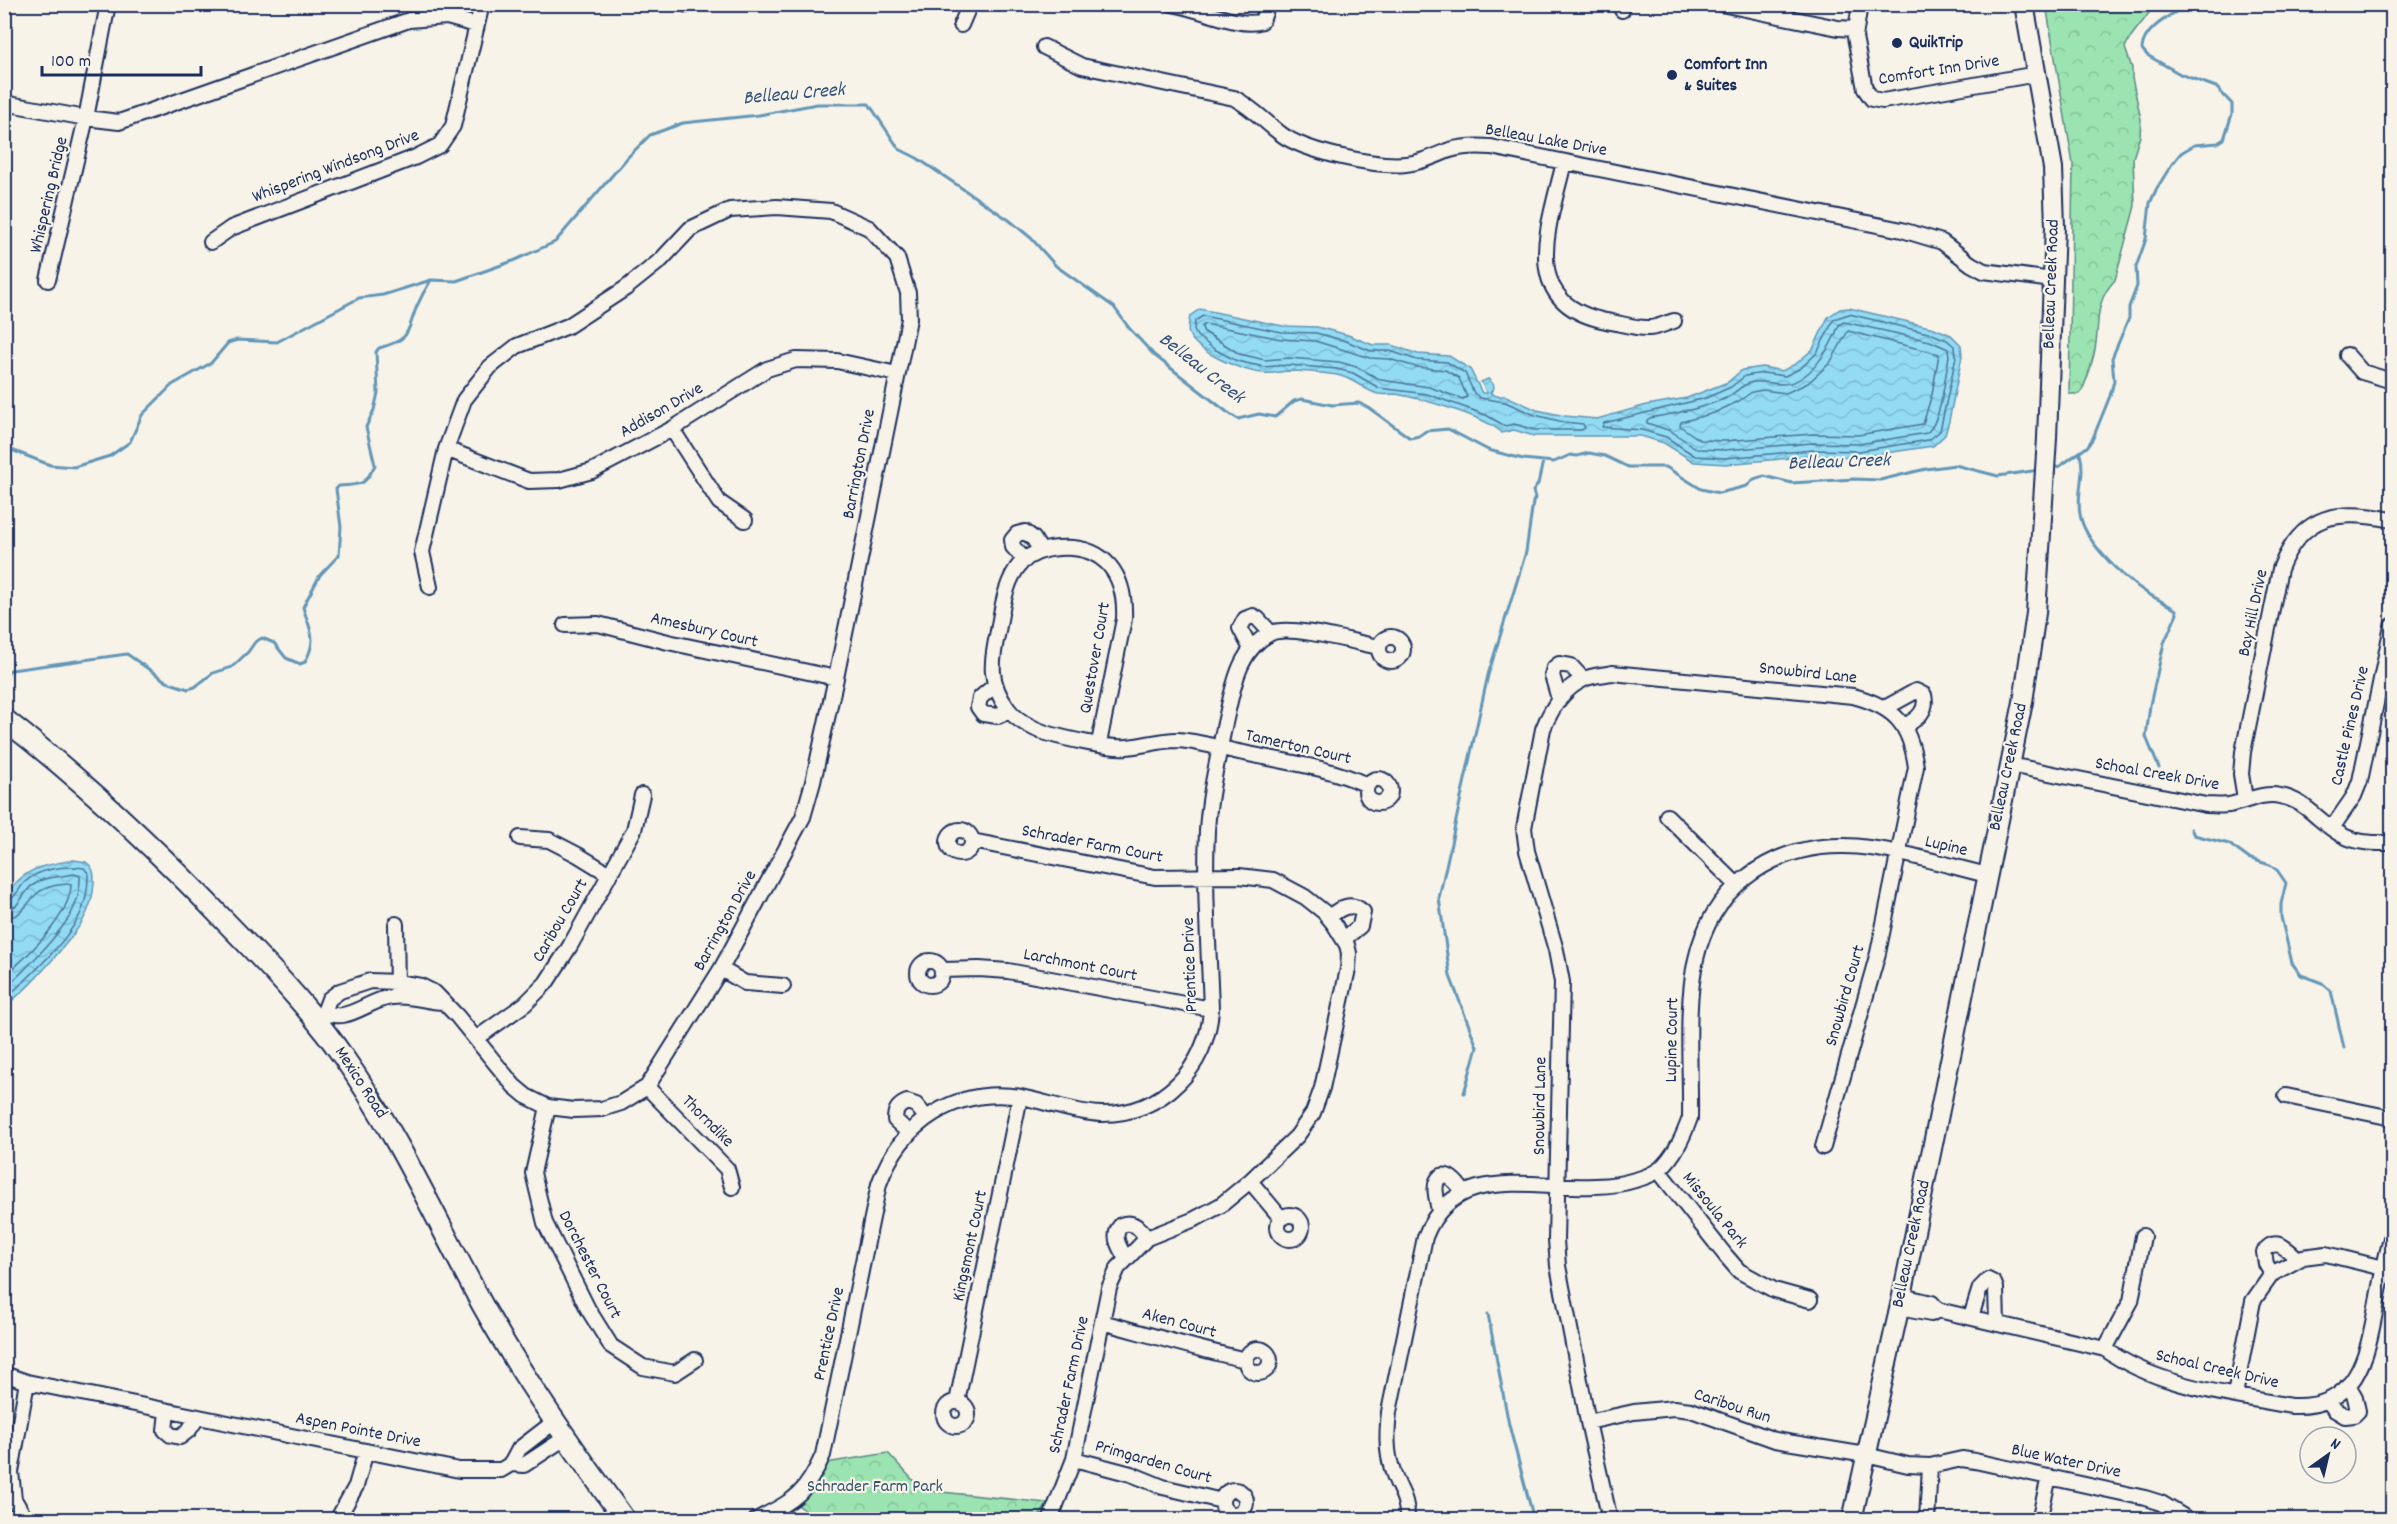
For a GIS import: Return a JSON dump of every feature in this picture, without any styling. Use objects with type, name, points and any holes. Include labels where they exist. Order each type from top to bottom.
[{"type":"main road","name":"Belleau Creek Road","points":[[1852,1520],[1900,1302],[2023,702],[2036,613],[2047,438],[2055,227],[2053,177],[2024,4]]},
{"type":"main road","name":"Mexico Road","points":[[4,719],[71,772],[165,859],[319,1015],[408,1160],[482,1304],[533,1391],[625,1520]]},
{"type":"street","name":"Whispering Bridge","points":[[48,280],[86,118],[108,4]]},
{"type":"street","name":"Whispering Windsong Drive","points":[[211,242],[231,228],[416,157],[440,145],[453,126],[482,4]]},
{"type":"street","points":[[961,25],[970,4]]},
{"type":"street","points":[[1173,4],[1192,6],[1239,22],[1255,24],[1262,21],[1268,4]]},
{"type":"street","points":[[1721,4],[1838,28],[1855,29]]},
{"type":"street","name":"Comfort Inn Drive","points":[[1860,4],[1855,29],[1865,89],[1869,96],[1878,101],[2037,74]]},
{"type":"street","points":[[4,103],[119,122],[409,20],[447,17],[476,25]]},
{"type":"street","name":"Belleau Lake Drive","points":[[1044,48],[1082,66],[1234,98],[1251,107],[1281,134],[1296,144],[1313,150],[1387,165],[1408,164],[1470,146],[1491,147],[1902,230],[1941,242],[1984,272],[2053,280]]},
{"type":"street","points":[[1564,162],[1544,250],[1545,268],[1554,291],[1571,308],[1593,318],[1648,329],[1674,321]]},
{"type":"street","name":"Barrington Drive","points":[[319,1015],[329,999],[340,991],[370,981],[421,986],[435,993],[477,1038],[513,1086],[526,1096],[548,1107],[574,1110],[602,1109],[621,1103],[647,1087],[721,969],[803,816],[813,782],[836,678],[909,319],[908,293],[897,258],[869,228],[831,211],[777,207],[730,210],[690,229],[661,261],[626,288],[568,326],[517,346],[490,367],[464,400],[446,448],[422,552],[430,587]]},
{"type":"street","points":[[2347,355],[2362,372],[2392,381]]},
{"type":"street","name":"Addison Drive","points":[[446,448],[529,481],[559,480],[592,471],[672,429],[767,369],[796,360],[837,361],[897,374]]},
{"type":"street","points":[[672,429],[719,502],[745,520]]},
{"type":"street","name":"Bay Hill Drive","points":[[2245,799],[2241,774],[2243,752],[2280,569],[2286,555],[2306,530],[2335,516],[2364,514],[2392,520]]},
{"type":"street","points":[[1025,560],[1013,547],[1012,540],[1017,534],[1024,532],[1033,538],[1041,551],[1025,560],[1013,574],[1005,596],[993,656],[992,674],[995,685],[1009,711],[1026,724],[1046,733],[1099,743]]},
{"type":"street","name":"Questover Court","points":[[1041,551],[1077,547],[1097,555],[1110,566],[1119,579],[1125,598],[1124,619],[1099,743]]},
{"type":"street","points":[[1251,649],[1240,628],[1245,619],[1252,616],[1271,633],[1279,631],[1304,633],[1379,647]]},
{"type":"street","name":"Amesbury Court","points":[[565,625],[598,624],[668,642],[836,678]]},
{"type":"street","name":"Castle Pines Drive","points":[[2332,828],[2350,802],[2360,781],[2392,626]]},
{"type":"street","name":"Prentice Drive","points":[[756,1520],[785,1506],[799,1496],[810,1483],[823,1455],[879,1184],[886,1163],[908,1132],[941,1108],[991,1096],[1020,1097],[1101,1114],[1124,1112],[1157,1099],[1186,1077],[1210,1029],[1207,830],[1220,748],[1240,665],[1251,649],[1271,633]]},
{"type":"street","points":[[1559,699],[1552,675],[1554,668],[1559,664],[1571,666],[1583,679]]},
{"type":"street","name":"Snowbird Lane","points":[[1610,1520],[1588,1422],[1558,1266],[1557,1185],[1562,982],[1556,950],[1527,851],[1524,828],[1543,729],[1548,715],[1559,699],[1583,679],[1612,673],[1852,696],[1869,700],[1885,708],[1905,726]]},
{"type":"street","points":[[995,685],[980,698],[978,707],[983,714],[992,716],[1009,711]]},
{"type":"street","points":[[1885,708],[1916,691],[1924,695],[1926,704],[1924,710],[1905,726],[1916,767],[1898,854]]},
{"type":"street","name":"Tamerton Court","points":[[1099,743],[1125,748],[1176,740],[1338,773],[1367,785]]},
{"type":"street","name":"Schoal Creek Drive","points":[[2010,765],[2206,805],[2229,805],[2245,799],[2278,795],[2294,800],[2332,828],[2356,841],[2392,843]]},
{"type":"street","name":"Caribou Court","points":[[477,1038],[525,1004],[546,983],[570,946],[634,830],[642,795]]},
{"type":"street","points":[[1667,816],[1737,885]]},
{"type":"street","points":[[520,838],[549,840],[609,874]]},
{"type":"street","name":"Schrader Farm Court","points":[[972,841],[1155,877],[1206,876]]},
{"type":"street","name":"Lupine Court","points":[[1407,1520],[1404,1496],[1392,1472],[1386,1436],[1425,1237],[1431,1220],[1463,1192],[1487,1185],[1622,1184],[1658,1170],[1674,1153],[1690,1118],[1691,987],[1705,928],[1719,905],[1737,885],[1756,870],[1778,857],[1802,849],[1831,845],[1851,846],[1898,854]]},
{"type":"street","name":"Lupine","points":[[1898,854],[1987,875]]},
{"type":"street","name":"Snowbird Court","points":[[1823,1147],[1878,953],[1898,854]]},
{"type":"street","name":"Schrader Farm Drive","points":[[1050,1520],[1074,1459],[1109,1287],[1118,1268],[1147,1238],[1195,1220],[1221,1205],[1250,1181],[1297,1136],[1313,1113],[1322,1088],[1348,969],[1349,953],[1344,939],[1329,917],[1305,897],[1273,880],[1261,877],[1206,876]]},
{"type":"street","points":[[1329,917],[1350,905],[1358,907],[1363,912],[1360,926],[1344,939]]},
{"type":"street","points":[[396,924],[397,996]]},
{"type":"street","points":[[721,969],[746,982],[783,986]]},
{"type":"street","name":"Larchmont Court","points":[[942,970],[1008,971],[1211,1009]]},
{"type":"street","points":[[319,1015],[343,1015],[378,1000],[397,996],[443,1002]]},
{"type":"street","name":"Thorndike","points":[[647,1087],[727,1168],[732,1187]]},
{"type":"street","points":[[2286,1096],[2392,1118]]},
{"type":"street","name":"Kingsmont Court","points":[[957,1402],[1020,1097]]},
{"type":"street","points":[[908,1132],[896,1120],[896,1112],[900,1105],[907,1102],[915,1105],[926,1117]]},
{"type":"street","name":"Dorchester Court","points":[[548,1107],[533,1173],[546,1224],[588,1309],[611,1346],[643,1367],[675,1373],[695,1360]]},
{"type":"street","name":"Missoula Park","points":[[1658,1170],[1739,1271],[1774,1290],[1810,1300]]},
{"type":"street","points":[[1439,1211],[1436,1192],[1437,1181],[1442,1176],[1456,1181],[1463,1192]]},
{"type":"street","points":[[1250,1181],[1281,1218]]},
{"type":"street","points":[[1126,1258],[1116,1238],[1117,1230],[1121,1225],[1132,1224],[1138,1227],[1147,1238]]},
{"type":"street","points":[[2348,1385],[2358,1410],[2354,1415],[2345,1416],[2335,1410],[2329,1402],[2358,1376],[2369,1348],[2383,1268],[2392,1234]]},
{"type":"street","points":[[2105,1349],[2131,1301],[2143,1236]]},
{"type":"street","points":[[2272,1274],[2266,1264],[2264,1252],[2267,1247],[2274,1244],[2281,1245],[2298,1260]]},
{"type":"street","points":[[2235,1395],[2253,1301],[2272,1274],[2298,1260],[2326,1254],[2383,1268]]},
{"type":"street","points":[[1971,1317],[1980,1288],[1989,1280],[1996,1288],[1997,1324]]},
{"type":"street","name":"Schoal Creek Drive","points":[[1900,1302],[1932,1303],[1938,1310],[2105,1349],[2122,1361],[2171,1381],[2291,1406],[2329,1402]]},
{"type":"street","name":"Aken Court","points":[[1102,1322],[1246,1360]]},
{"type":"street","name":"Aspen Pointe Drive","points":[[4,1374],[27,1382],[167,1412],[459,1470],[501,1470],[511,1464],[524,1465],[559,1430]]},
{"type":"street","points":[[26,1520],[11,1505],[14,1499],[8,1475],[27,1382]]},
{"type":"street","name":"Caribou Run","points":[[1588,1422],[1634,1412],[1674,1408],[1690,1410],[1775,1440],[1866,1455]]},
{"type":"street","points":[[167,1412],[165,1430],[171,1435],[180,1437],[189,1430],[197,1418]]},
{"type":"street","points":[[337,1520],[356,1486],[366,1451]]},
{"type":"street","name":"Blue Water Drive","points":[[1866,1455],[1919,1467],[1962,1459],[2161,1503],[2189,1520]]},
{"type":"street","name":"Primgarden Court","points":[[1074,1459],[1131,1474],[1163,1487],[1221,1501]]},
{"type":"street","points":[[1926,1520],[1930,1466]]},
{"type":"street","points":[[2039,1520],[2049,1477]]},
{"type":"green space","points":[[2046,5],[2153,5],[2125,48],[2132,68],[2141,119],[2140,136],[2133,158],[2135,206],[2115,280],[2100,307],[2094,354],[2080,394],[2069,394],[2073,164]]},
{"type":"green space","name":"Schrader Farm Park","points":[[888,1453],[922,1490],[1048,1503],[1037,1520],[817,1519],[798,1505],[826,1463]]},
{"type":"water","points":[[1849,308],[1934,328],[1951,335],[1961,345],[1962,356],[1949,421],[1945,435],[1933,446],[1859,457],[1814,456],[1725,464],[1694,462],[1664,443],[1641,436],[1534,436],[1514,430],[1502,433],[1483,421],[1452,409],[1396,394],[1378,394],[1337,375],[1293,371],[1267,373],[1245,369],[1201,348],[1188,330],[1190,316],[1200,309],[1283,326],[1317,327],[1348,335],[1373,345],[1391,345],[1418,354],[1449,356],[1470,369],[1482,393],[1487,393],[1481,382],[1488,379],[1494,388],[1490,393],[1496,396],[1506,396],[1537,410],[1597,419],[1647,405],[1687,398],[1728,382],[1742,370],[1763,367],[1782,371],[1797,363],[1813,349],[1828,317],[1840,309]]},
{"type":"water","points":[[74,860],[86,862],[94,873],[93,894],[86,914],[75,932],[48,964],[25,989],[5,1006],[4,901],[10,890],[24,875],[52,864]]},
{"type":"waterway","name":"Belleau Creek","points":[[2052,468],[2060,466],[2087,447],[2110,396],[2114,381],[2112,358],[2129,318],[2129,307],[2137,286],[2136,267],[2146,239],[2150,203],[2157,188],[2181,153],[2194,145],[2218,143],[2224,139],[2232,114],[2232,104],[2216,87],[2180,74],[2147,55],[2142,49],[2147,35],[2153,28],[2188,4]]},
{"type":"waterway","name":"Belleau Creek","points":[[4,447],[50,465],[74,467],[110,456],[130,442],[142,415],[172,385],[211,363],[228,343],[237,340],[277,342],[359,298],[383,295],[431,280],[456,281],[513,261],[555,242],[628,157],[650,135],[683,123],[759,115],[817,104],[869,104],[899,149],[917,158],[1009,220],[1031,238],[1056,266],[1114,307],[1129,328],[1154,355],[1238,419],[1259,414],[1275,417],[1294,401],[1302,399],[1332,405],[1359,403],[1410,438],[1426,431],[1448,429],[1488,450],[1523,459],[1554,462],[1570,455],[1589,453],[1605,456],[1628,467],[1666,467],[1701,489],[1719,493],[1747,486],[1754,479],[1764,476],[1792,483],[1854,479],[1880,480],[1955,465],[1998,476],[2039,470]]},
{"type":"waterway","points":[[4,671],[127,654],[167,682],[188,689],[195,687],[213,673],[232,667],[255,642],[262,638],[274,643],[286,658],[300,664],[305,662],[311,647],[312,634],[303,607],[320,575],[339,555],[341,527],[336,489],[339,486],[362,483],[375,465],[366,427],[374,410],[378,393],[376,352],[379,348],[403,338],[431,280]]},
{"type":"waterway","points":[[2080,454],[2082,469],[2079,506],[2088,535],[2105,557],[2125,576],[2148,594],[2176,610],[2177,614],[2164,643],[2150,705],[2146,737],[2159,768]]},
{"type":"waterway","points":[[1464,1093],[1477,1047],[1450,976],[1439,898],[1488,675],[1526,552],[1535,498],[1533,491],[1538,484],[1543,461]]},
{"type":"waterway","points":[[4,685],[9,670]]},
{"type":"waterway","points":[[2191,829],[2194,835],[2229,844],[2248,858],[2270,865],[2277,870],[2286,883],[2281,904],[2281,917],[2292,963],[2301,975],[2322,983],[2331,991],[2344,1048]]},
{"type":"waterway","points":[[1488,1314],[1509,1425],[1534,1520]]},
{"type":"place","name":"QuikTrip","points":[[1897,43]]},
{"type":"place","name":"Comfort Inn & Suites","points":[[1672,75]]}]
